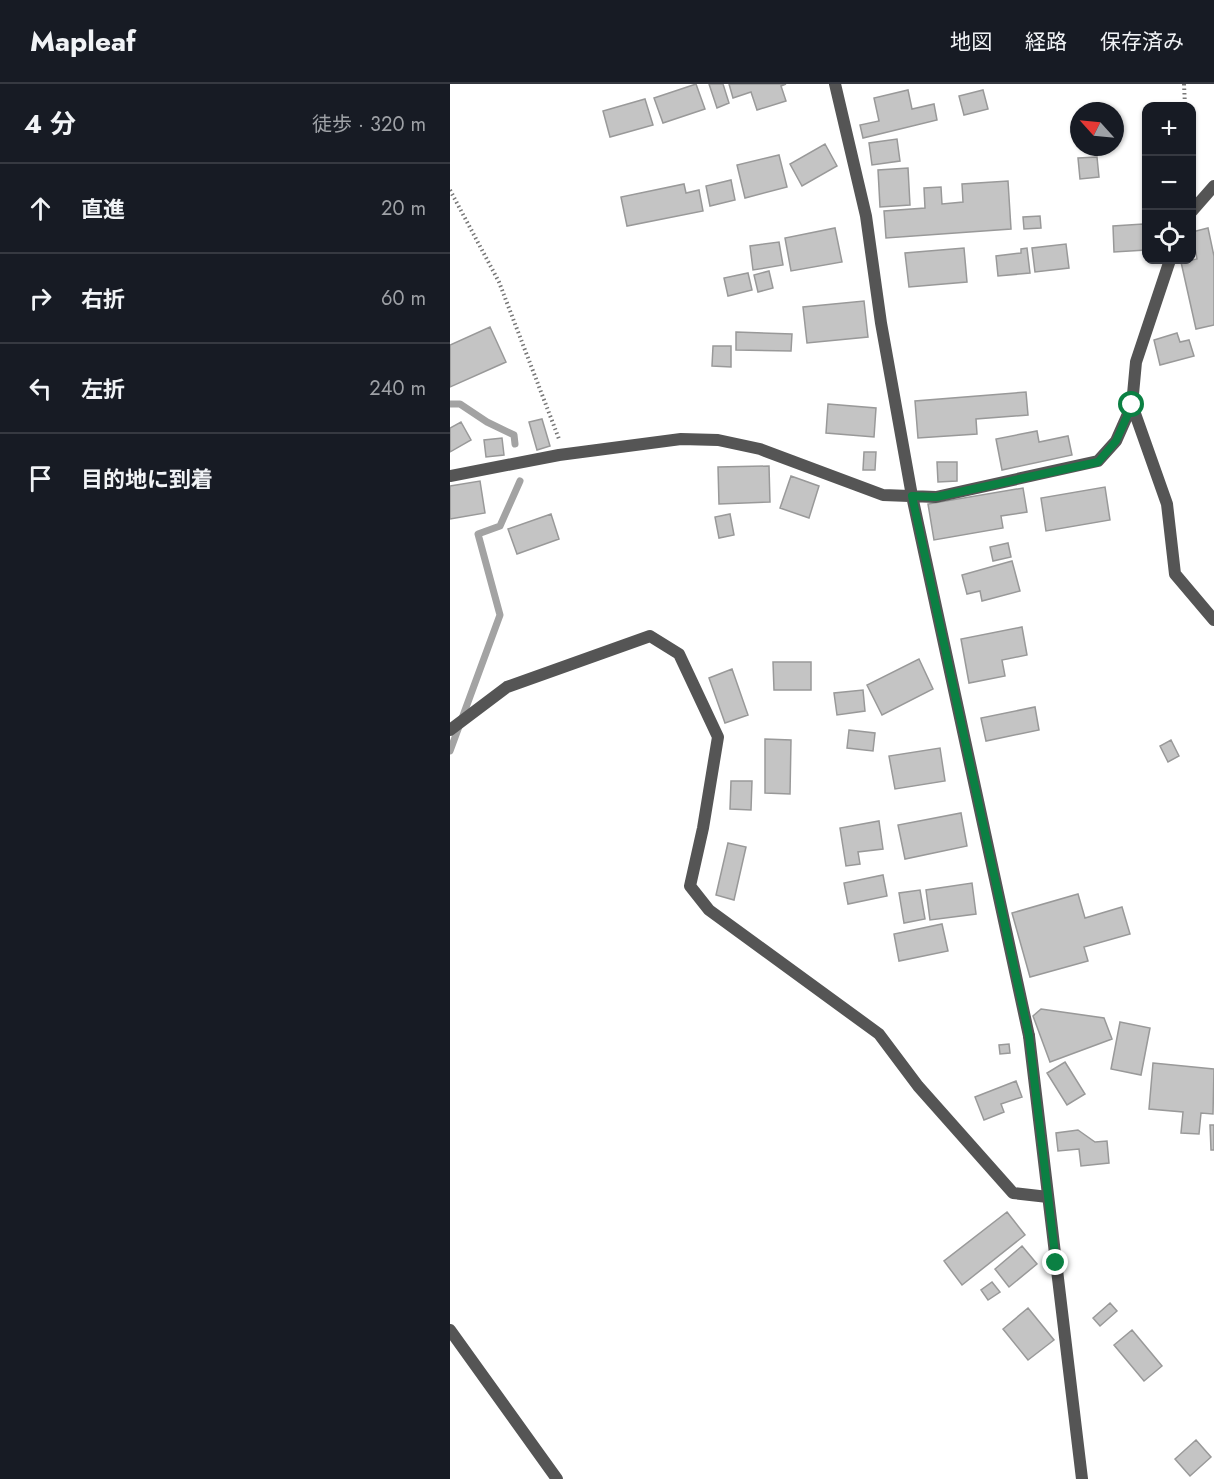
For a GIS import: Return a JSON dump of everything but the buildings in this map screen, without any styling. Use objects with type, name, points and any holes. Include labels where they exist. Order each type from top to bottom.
[{"type":"street","points":[[835,84],[866,216],[881,323],[912,496],[1029,1036],[1082,1479]]},
{"type":"street","points":[[1192,210],[1214,186]]},
{"type":"street","points":[[450,476],[564,454],[681,439],[718,440],[760,449],[883,495],[936,497],[1098,462],[1116,441],[1132,405],[1136,362],[1169,264]]},
{"type":"street","points":[[1132,405],[1167,504],[1175,574],[1214,620]]},
{"type":"street","points":[[450,730],[507,687],[650,636],[679,654],[718,737],[704,828],[690,886],[709,910],[879,1034],[918,1086],[1013,1193],[1048,1197]]},
{"type":"street","points":[[450,1330],[557,1479]]},
{"type":"path","points":[[1184,84],[1185,102]]},
{"type":"path","points":[[450,190],[499,282],[564,454]]},
{"type":"waterway","points":[[450,404],[460,404],[487,422],[514,435],[515,444]]},
{"type":"waterway","points":[[450,751],[500,615],[478,534],[500,526],[520,481]]},
{"type":"route","points":[[1056,1263],[1029,1036],[912,496],[936,497],[1098,462],[1116,441],[1132,405]]}]
